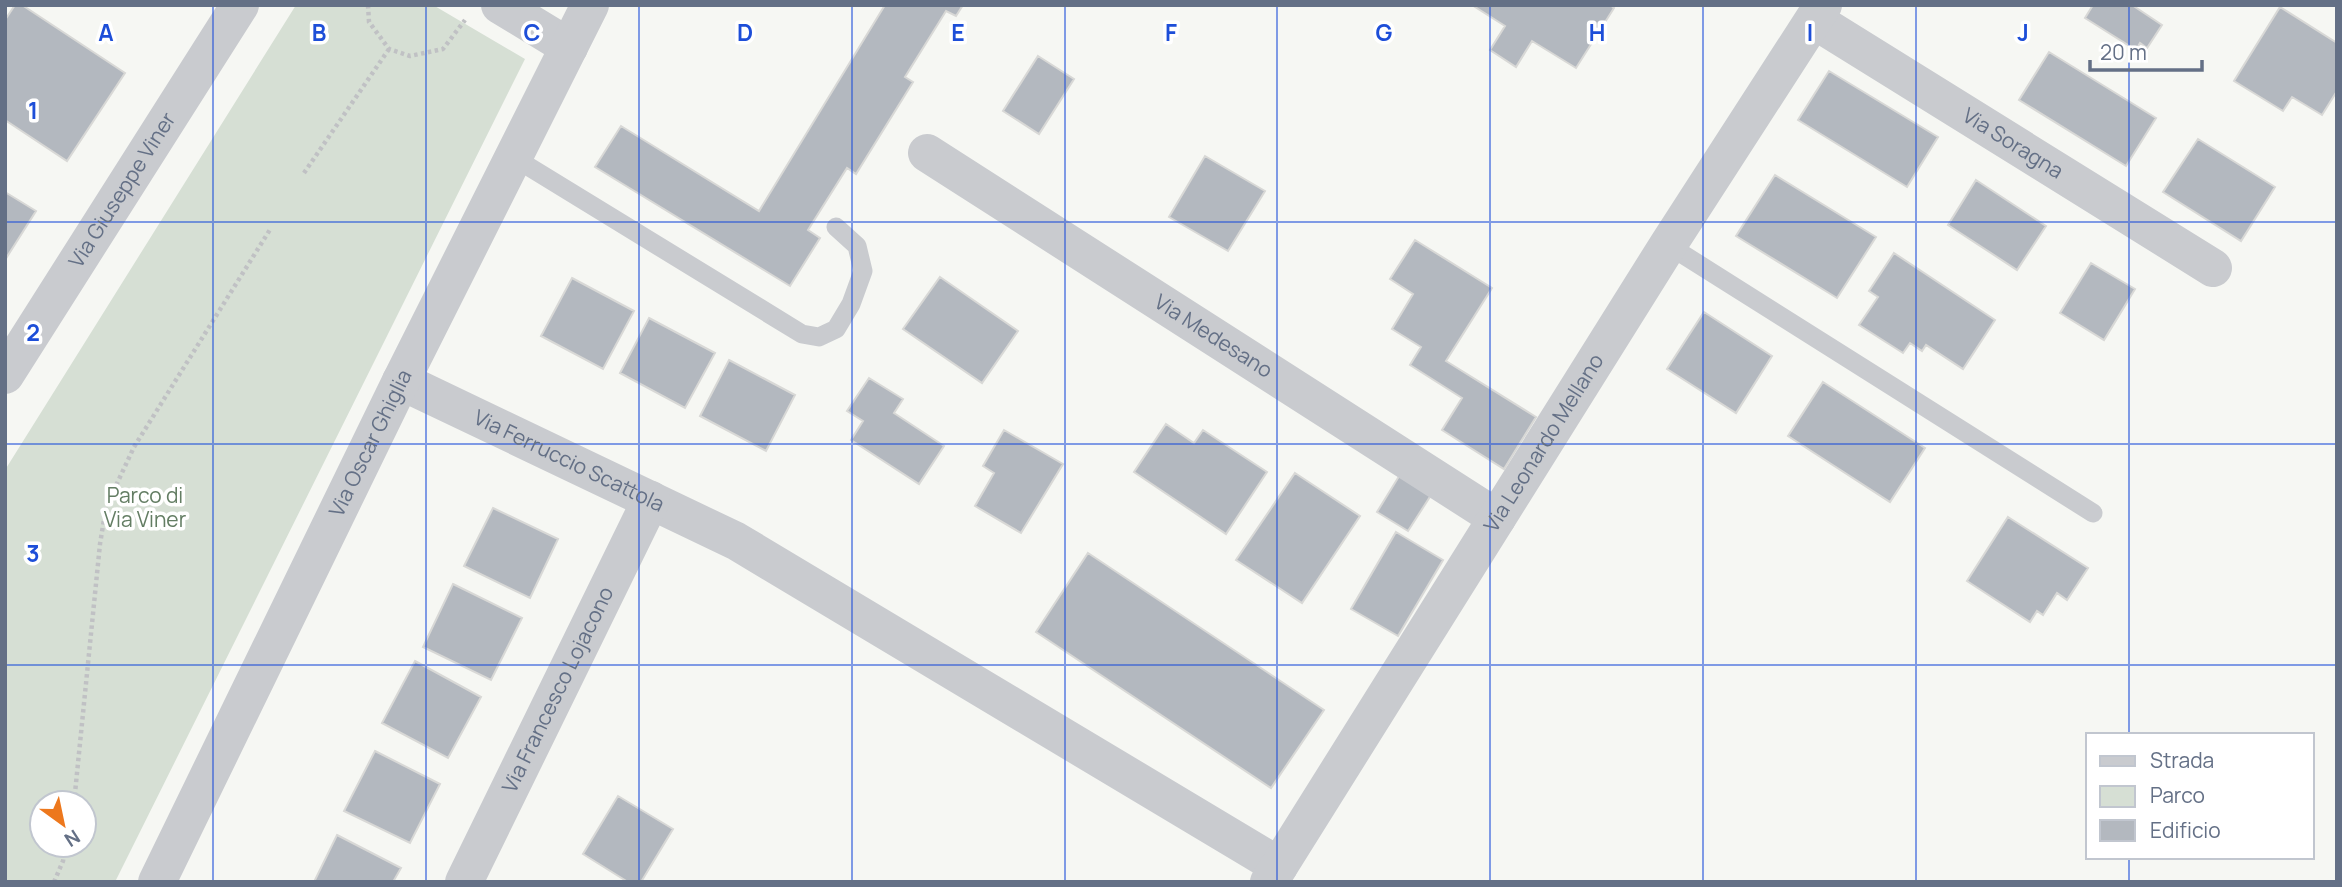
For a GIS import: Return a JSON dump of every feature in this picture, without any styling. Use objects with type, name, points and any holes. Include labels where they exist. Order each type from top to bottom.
[{"type":"street","name":"Via Giuseppe Viner","points":[[8,364],[240,5]]},
{"type":"street","name":"Via Oscar Ghiglia","points":[[157,882],[401,381],[590,5]]},
{"type":"street","points":[[485,9],[569,47]]},
{"type":"street","name":"Via Leonardo Mellano","points":[[1274,874],[1668,245],[1819,13]]},
{"type":"street","name":"Via Soragna","points":[[1819,13],[2213,268]]},
{"type":"street","name":"Via Medesano","points":[[927,153],[1497,518]]},
{"type":"street","name":"Via Ferruccio Scattola","points":[[401,381],[736,541],[1274,874]]},
{"type":"street","name":"Via Francesco Lojacono","points":[[464,882],[651,500]]},
{"type":"lane","points":[[513,157],[802,334],[819,337],[836,329],[851,304],[863,271],[857,246],[836,227]]},
{"type":"lane","points":[[1668,245],[2093,513]]},
{"type":"path","points":[[368,5],[369,22],[390,49],[410,56],[443,49],[485,9]]},
{"type":"path","points":[[304,173],[390,49]]},
{"type":"path","points":[[75,789],[106,507],[134,447],[271,229]]},
{"type":"path","points":[[54,882],[63,859]]},
{"type":"green space","name":"Parco di Via Viner","points":[[296,5],[433,5],[525,59],[115,882],[5,882],[5,470]]},
{"type":"building","points":[[15,5],[22,5],[125,73],[67,161],[5,120],[5,20]]},
{"type":"building","points":[[885,5],[963,5],[956,16],[946,11],[905,77],[913,82],[856,174],[847,168],[808,230],[820,238],[790,286],[595,167],[621,126],[759,211]]},
{"type":"building","points":[[1472,5],[1610,5],[1614,8],[1576,68],[1532,41],[1516,67],[1490,50],[1505,26]]},
{"type":"building","points":[[2093,5],[2132,5],[2162,25],[2147,48],[2140,43],[2136,50],[2085,18]]},
{"type":"building","points":[[2280,7],[2337,43],[2337,91],[2322,115],[2292,97],[2283,111],[2234,81]]},
{"type":"building","points":[[2049,52],[2156,118],[2126,166],[2019,100]]},
{"type":"building","points":[[1038,56],[1074,79],[1039,134],[1003,111]]},
{"type":"building","points":[[1829,71],[1938,137],[1907,187],[1798,120]]},
{"type":"building","points":[[2198,139],[2275,187],[2241,241],[2163,192]]},
{"type":"building","points":[[1205,156],[1265,191],[1228,251],[1169,217]]},
{"type":"building","points":[[1775,175],[1876,237],[1837,298],[1736,236]]},
{"type":"building","points":[[1976,180],[2046,226],[2017,270],[1948,225]]},
{"type":"building","points":[[5,192],[36,211],[5,260]]},
{"type":"building","points":[[1415,240],[1492,288],[1446,361],[1536,417],[1504,469],[1442,430],[1462,398],[1410,365],[1421,347],[1392,329],[1413,294],[1390,279]]},
{"type":"building","points":[[1894,253],[1995,320],[1963,369],[1926,345],[1922,351],[1910,343],[1903,353],[1859,325],[1878,297],[1869,291]]},
{"type":"building","points":[[2091,263],[2135,289],[2104,340],[2060,313]]},
{"type":"building","points":[[940,277],[1018,331],[982,383],[903,329]]},
{"type":"building","points":[[572,278],[634,311],[603,369],[541,336]]},
{"type":"building","points":[[1704,312],[1772,356],[1736,413],[1667,369]]},
{"type":"building","points":[[649,318],[715,353],[685,408],[620,373]]},
{"type":"building","points":[[729,360],[795,395],[766,451],[700,416]]},
{"type":"building","points":[[869,378],[903,399],[894,413],[944,446],[919,484],[851,440],[863,421],[847,411]]},
{"type":"building","points":[[1823,382],[1925,448],[1890,502],[1788,436]]},
{"type":"building","points":[[1166,424],[1194,443],[1203,430],[1267,472],[1226,534],[1134,472]]},
{"type":"building","points":[[1004,430],[1063,464],[1021,533],[975,506],[994,473],[983,466]]},
{"type":"building","points":[[1295,473],[1360,516],[1302,603],[1236,560]]},
{"type":"building","points":[[1401,473],[1433,492],[1408,531],[1377,512]]},
{"type":"building","points":[[493,508],[558,539],[530,598],[464,566]]},
{"type":"building","points":[[2008,517],[2088,568],[2067,600],[2057,593],[2043,615],[2037,611],[2030,622],[1967,581]]},
{"type":"building","points":[[1396,532],[1443,560],[1398,636],[1351,609]]},
{"type":"building","points":[[1088,553],[1324,710],[1271,788],[1036,632]]},
{"type":"building","points":[[453,584],[522,618],[491,680],[423,647]]},
{"type":"building","points":[[415,661],[481,697],[448,758],[382,723]]},
{"type":"building","points":[[375,751],[440,784],[410,843],[344,811]]},
{"type":"building","points":[[618,796],[673,829],[641,882],[628,882],[583,854]]},
{"type":"building","points":[[337,835],[401,868],[393,882],[314,882]]}]
